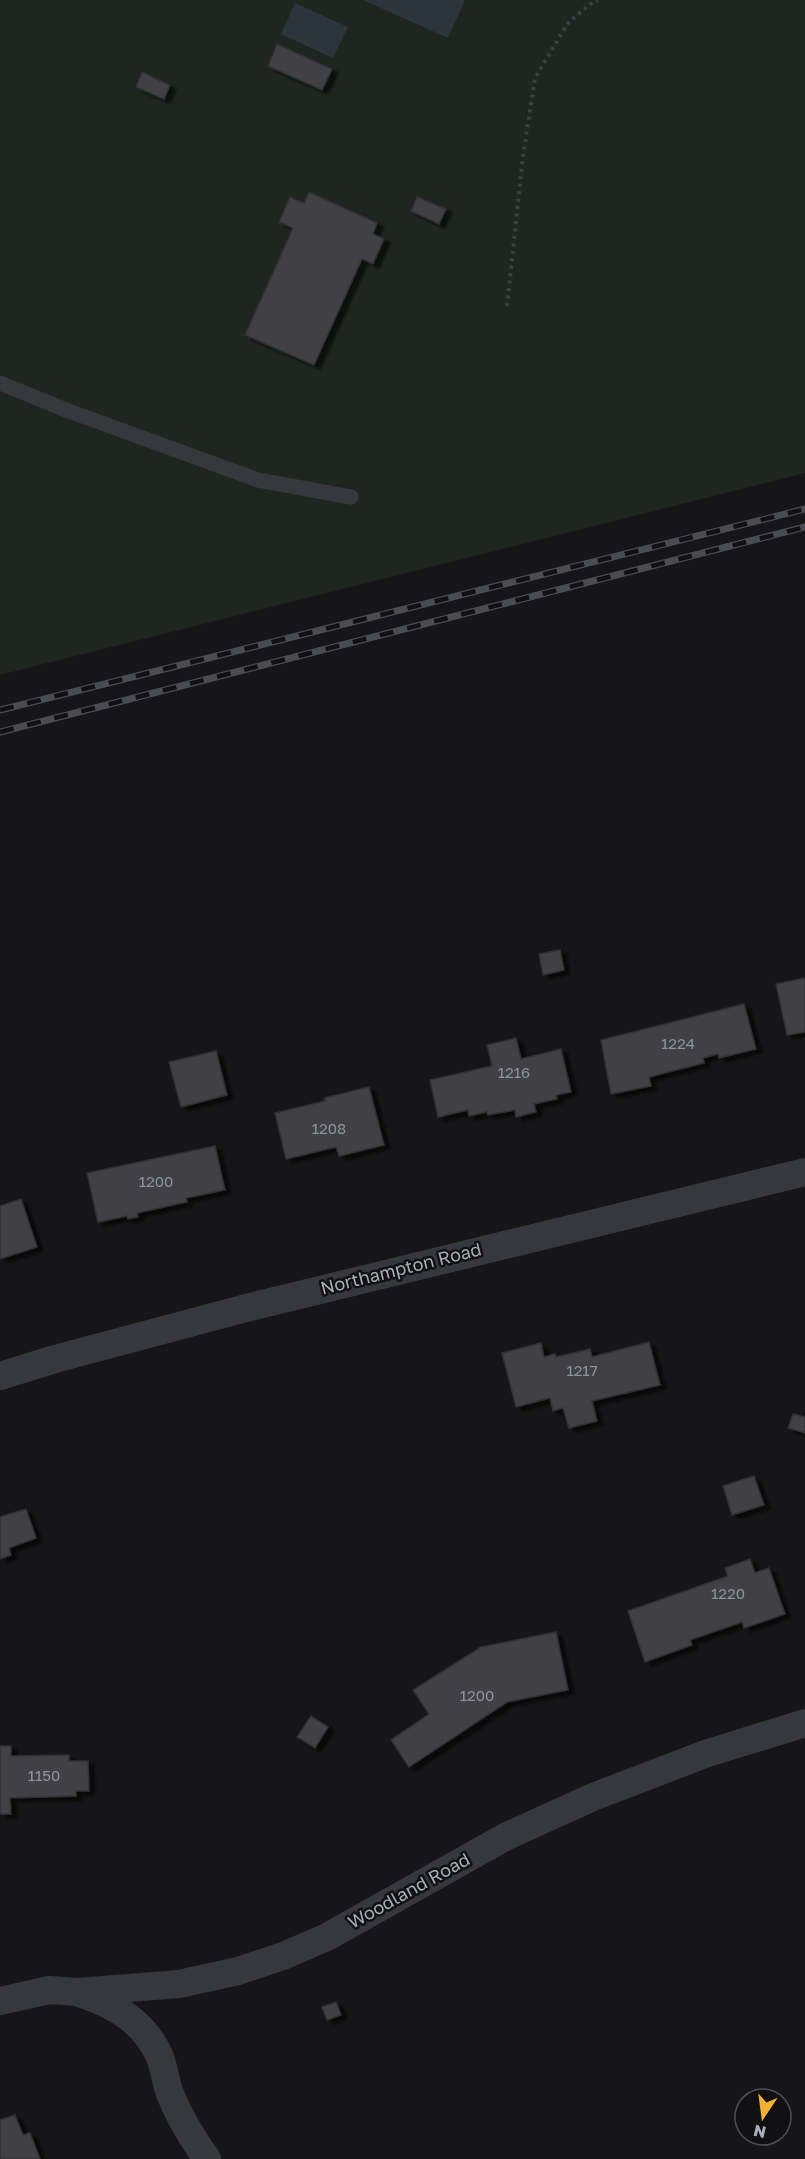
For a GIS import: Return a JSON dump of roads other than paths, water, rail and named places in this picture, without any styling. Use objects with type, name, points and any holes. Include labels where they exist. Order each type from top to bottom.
[{"type":"street","name":"Northampton Road","points":[[0,1376],[250,1307],[805,1172]]},
{"type":"street","name":"Woodland Road","points":[[0,2001],[49,1990],[78,1992],[179,1984],[238,1971],[283,1956],[327,1936],[507,1836],[593,1797],[705,1754],[805,1723]]},
{"type":"street","points":[[78,1992],[106,2002],[131,2018],[151,2041],[189,2134],[207,2159]]},
{"type":"lane","points":[[0,383],[66,410],[258,480],[351,497]]},
{"type":"railway","points":[[0,710],[805,509]]},
{"type":"railway","points":[[0,732],[805,527]]}]
